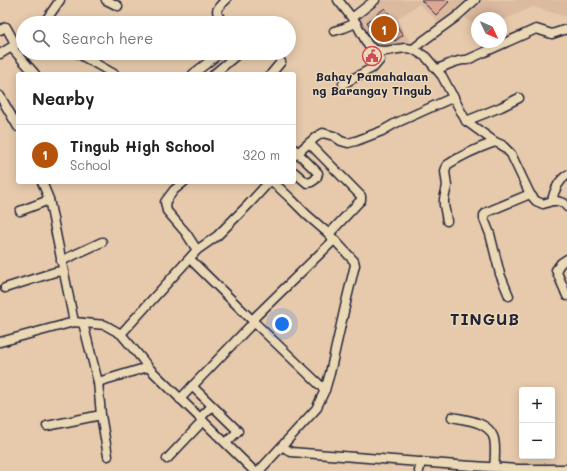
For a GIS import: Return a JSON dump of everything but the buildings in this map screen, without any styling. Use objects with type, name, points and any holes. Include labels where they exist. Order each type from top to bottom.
[{"type":"street","points":[[49,16],[60,0]]},
{"type":"street","points":[[106,0],[118,6]]},
{"type":"street","points":[[219,16],[217,14],[218,6],[226,0]]},
{"type":"street","points":[[338,0],[354,20],[368,45],[375,50],[384,51],[405,48],[413,49],[426,56],[442,76],[466,121],[495,142],[502,144],[511,154],[530,194],[536,201],[542,204],[557,201],[564,203],[567,207]]},
{"type":"street","points":[[334,31],[344,28],[375,0]]},
{"type":"street","points":[[413,49],[456,17],[475,0]]},
{"type":"street","points":[[0,30],[6,28],[16,43]]},
{"type":"street","points":[[437,69],[462,60],[467,60],[536,29],[552,34],[567,29]]},
{"type":"street","points":[[0,54],[16,45]]},
{"type":"street","points":[[343,84],[374,67],[380,60],[377,50]]},
{"type":"street","points":[[27,60],[34,72]]},
{"type":"street","points":[[89,60],[110,72]]},
{"type":"street","points":[[196,72],[211,60]]},
{"type":"street","points":[[216,72],[231,60]]},
{"type":"street","points":[[273,72],[281,62]]},
{"type":"street","points":[[0,96],[16,124]]},
{"type":"street","points":[[296,152],[323,133],[334,136],[348,143],[356,141],[382,131],[396,123],[454,97]]},
{"type":"street","points":[[466,121],[519,98]]},
{"type":"street","points":[[447,221],[444,199],[447,186],[445,170],[447,165],[475,150],[495,142]]},
{"type":"street","points":[[180,399],[332,237],[361,200],[361,196],[309,143]]},
{"type":"street","points":[[296,154],[318,173],[318,176],[312,183],[307,183],[296,174]]},
{"type":"street","points":[[552,201],[555,190],[564,177],[567,176]]},
{"type":"street","points":[[43,184],[49,200],[74,322]]},
{"type":"street","points":[[182,184],[174,190],[165,202],[167,211],[186,233],[197,250]]},
{"type":"street","points":[[121,334],[197,250],[217,236],[267,184]]},
{"type":"street","points":[[0,342],[74,322],[105,325],[121,334],[148,367],[254,471],[282,446],[316,409],[330,373],[355,265],[354,260],[332,237],[275,184]]},
{"type":"street","points":[[509,296],[500,274],[484,215],[487,212],[530,194]]},
{"type":"street","points":[[20,211],[49,200]]},
{"type":"street","points":[[61,261],[102,242]]},
{"type":"street","points":[[190,259],[324,390]]},
{"type":"street","points":[[567,259],[561,263],[556,270],[567,296]]},
{"type":"street","points":[[4,288],[54,272],[63,271]]},
{"type":"street","points":[[83,323],[98,382],[101,415],[108,456]]},
{"type":"street","points":[[98,382],[148,367]]},
{"type":"street","points":[[192,386],[238,431],[226,443]]},
{"type":"street","points":[[167,459],[212,406]]},
{"type":"street","points":[[47,426],[101,415]]},
{"type":"street","points":[[452,417],[481,424],[489,429],[494,436],[494,467]]},
{"type":"street","points":[[282,446],[291,452],[421,462],[457,468],[494,467],[535,470],[567,469]]},
{"type":"street","points":[[419,471],[421,462]]},
{"type":"shaded area","points":[[375,0],[567,0],[567,17],[533,7],[507,18],[507,12],[471,12],[471,23],[457,9],[439,23],[419,4],[396,20],[411,42],[383,47],[369,36],[357,13]]},
{"type":"place","name":"Tingub High School","points":[[384,29]]},
{"type":"place","name":"Bahay Pamahalaan ng Barangay Tingub","points":[[372,56]]},
{"type":"district","name":"TINGUB","points":[[485,318]]}]
